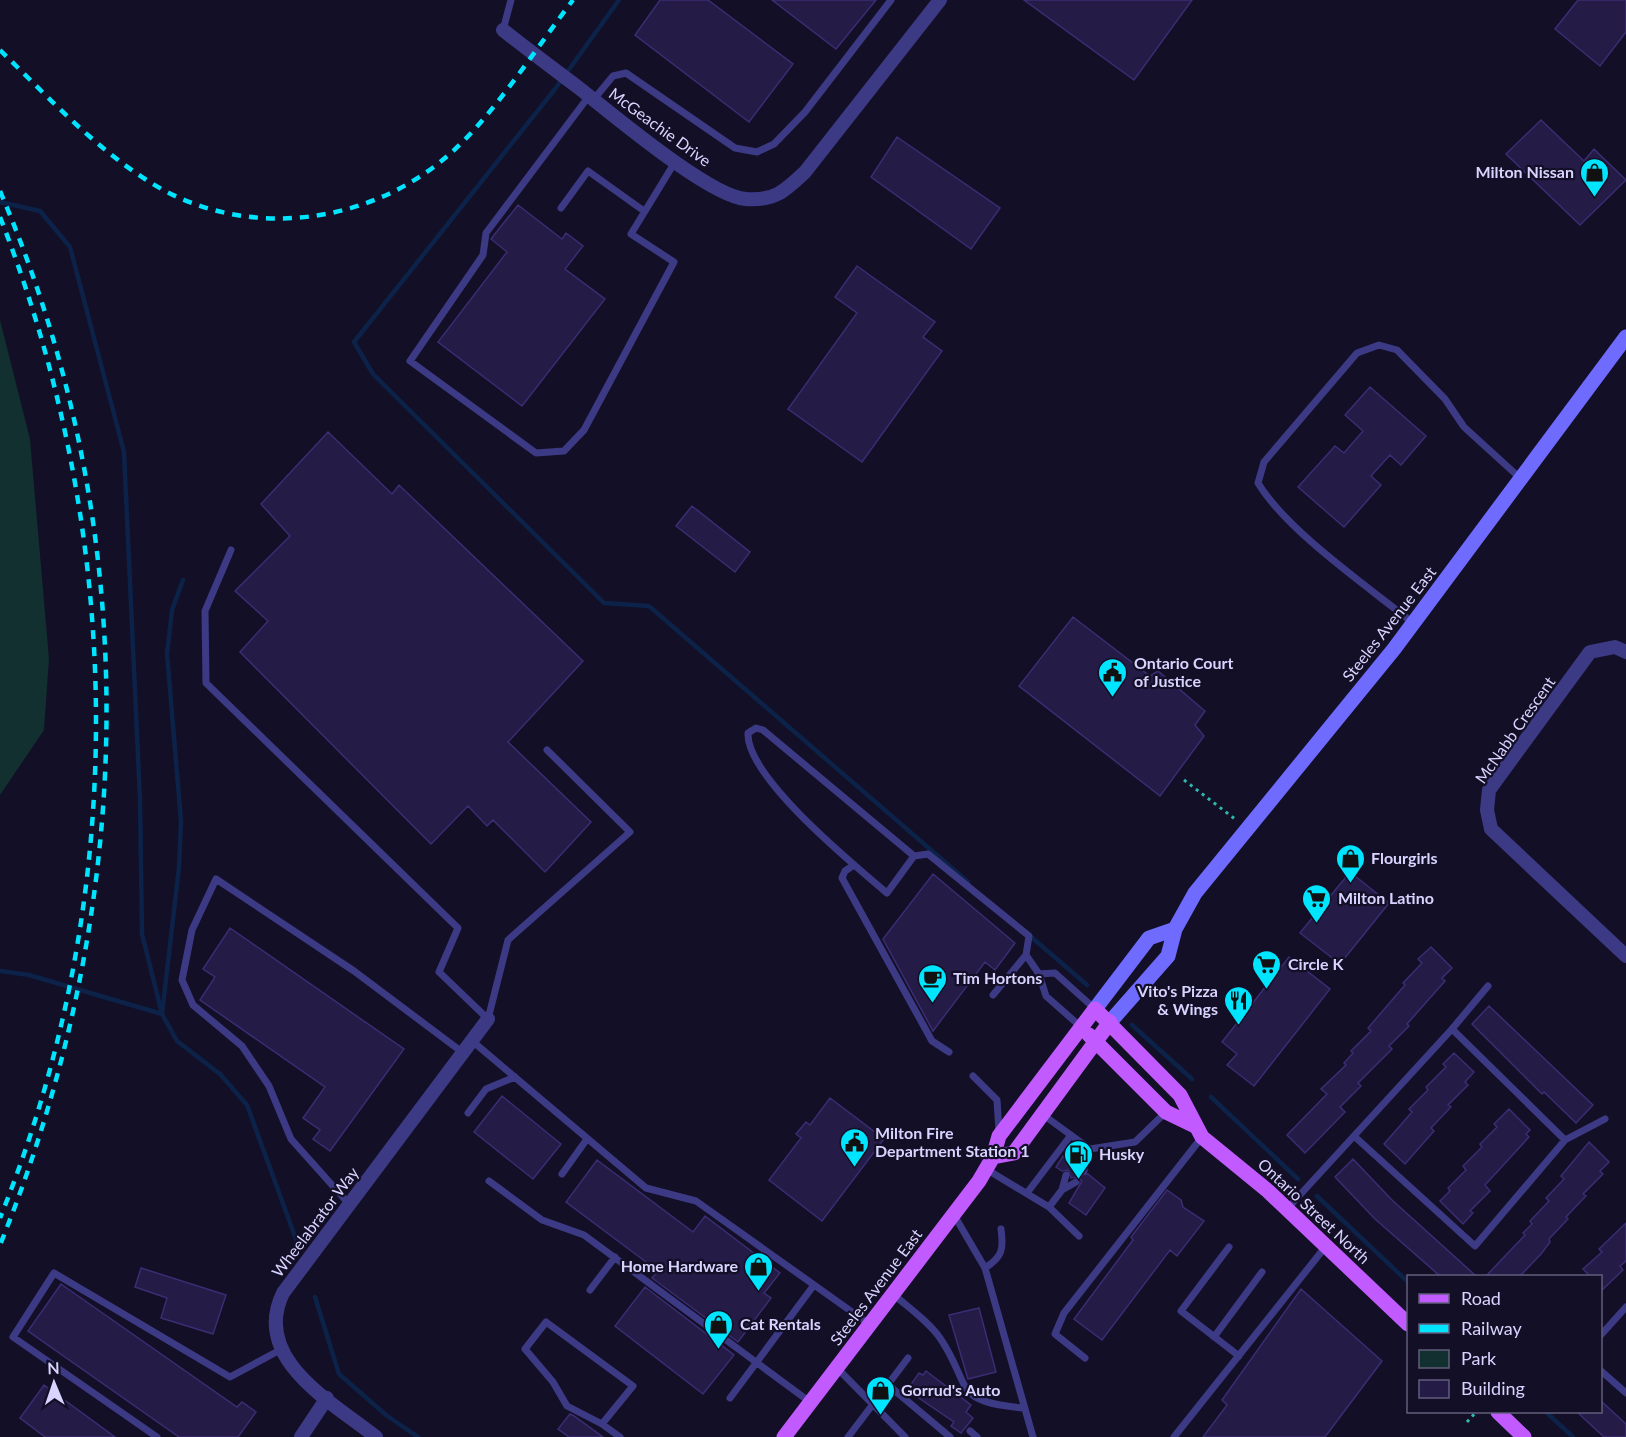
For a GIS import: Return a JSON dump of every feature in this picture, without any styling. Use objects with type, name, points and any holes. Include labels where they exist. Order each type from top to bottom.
[{"type":"main road","name":"Steeles Avenue East","points":[[989,1163],[1014,1153],[1094,1041],[1168,956],[1175,929],[1195,893],[1414,623],[1626,337]]},
{"type":"main road","name":"Steeles Avenue East","points":[[784,1437],[954,1214],[989,1163],[994,1143],[1149,938],[1175,929]]},
{"type":"main road","name":"Ontario Street North","points":[[1095,1009],[1180,1095],[1199,1131]]},
{"type":"main road","name":"Ontario Street North","points":[[1081,1027],[1166,1112],[1199,1131],[1407,1323]]},
{"type":"main road","points":[[1499,1413],[1519,1435]]},
{"type":"street","name":"McGeachie Drive","points":[[502,30],[675,162],[710,184],[743,200],[764,199],[782,194],[805,172],[940,0]]},
{"type":"street","name":"McNabb Crescent","points":[[1626,652],[1615,647],[1590,652],[1489,790],[1486,810],[1491,828],[1626,956]]},
{"type":"street","name":"Wheelabrator Way","points":[[376,1437],[297,1375],[282,1349],[274,1316],[283,1293],[488,1019]]},
{"type":"street","points":[[301,1437],[327,1398]]},
{"type":"lane","points":[[502,30],[511,0]]},
{"type":"lane","points":[[675,162],[631,234],[674,262],[584,430],[564,451],[536,453],[410,361],[483,255],[486,233],[592,98],[613,76],[626,73],[735,148],[757,152],[774,144],[805,112],[891,0]]},
{"type":"lane","points":[[561,208],[588,171],[644,211]]},
{"type":"lane","points":[[1414,623],[1328,554],[1270,502],[1258,483],[1264,462],[1357,353],[1379,345],[1397,350],[1445,399],[1464,427],[1520,478]]},
{"type":"lane","points":[[231,550],[205,611],[206,683],[458,928],[439,972],[488,1019],[508,940],[630,832],[547,750]]},
{"type":"lane","points":[[914,856],[763,730],[751,729],[748,733],[750,750],[795,811],[887,893],[914,856],[928,854],[1029,936],[1026,956],[993,995]]},
{"type":"lane","points":[[854,865],[845,871],[842,878],[932,1041],[949,1052]]},
{"type":"lane","points":[[349,1204],[291,1139],[269,1086],[242,1046],[193,1005],[182,980],[192,930],[216,879],[354,971],[462,1052]]},
{"type":"lane","points":[[1026,956],[1039,974],[1046,996],[1081,1027]]},
{"type":"lane","points":[[1039,974],[1055,973],[1095,1009]]},
{"type":"lane","points":[[1287,1210],[1452,1029],[1488,986]]},
{"type":"lane","points":[[1452,1029],[1565,1140]]},
{"type":"lane","points":[[471,1040],[645,1188],[696,1201],[869,1324]]},
{"type":"lane","points":[[973,1076],[997,1100],[999,1136]]},
{"type":"lane","points":[[468,1113],[486,1089],[515,1077]]},
{"type":"lane","points":[[1042,1114],[1090,1149],[1135,1142],[1166,1112]]},
{"type":"lane","points":[[1354,1136],[1475,1245],[1565,1140],[1605,1119]]},
{"type":"lane","points":[[1085,1358],[1055,1334],[1064,1313],[1199,1131]]},
{"type":"lane","points":[[1027,1193],[1071,1135]]},
{"type":"lane","points":[[562,1174],[587,1139]]},
{"type":"lane","points":[[1074,1164],[1090,1149]]},
{"type":"lane","points":[[1084,1171],[1085,1156]]},
{"type":"lane","points":[[989,1163],[1049,1207],[1078,1236]]},
{"type":"lane","points":[[1062,1190],[1066,1174]]},
{"type":"lane","points":[[489,1181],[542,1220],[584,1234],[810,1402]]},
{"type":"lane","points":[[1049,1207],[1062,1190],[1076,1182]]},
{"type":"lane","points":[[954,1214],[985,1268],[1033,1437]]},
{"type":"lane","points":[[985,1268],[999,1259],[1002,1253],[1001,1229]]},
{"type":"lane","points":[[1174,1437],[1326,1246]]},
{"type":"lane","points":[[1229,1247],[1181,1311],[1239,1356]]},
{"type":"lane","points":[[590,1290],[615,1257]]},
{"type":"lane","points":[[1214,1337],[1262,1272]]},
{"type":"lane","points":[[157,1437],[13,1337],[54,1273],[230,1377],[282,1349]]},
{"type":"lane","points":[[730,1398],[814,1285]]},
{"type":"lane","points":[[893,1294],[926,1322],[940,1339],[962,1384],[977,1399],[994,1405],[1024,1408]]},
{"type":"lane","points":[[1602,1334],[1626,1307]]},
{"type":"lane","points":[[602,1424],[633,1386],[546,1322],[525,1348],[553,1382],[567,1406],[602,1424],[620,1437]]},
{"type":"lane","points":[[848,1437],[909,1358]]},
{"type":"lane","points":[[837,1368],[905,1437]]},
{"type":"lane","points":[[1602,1372],[1626,1393]]},
{"type":"lane","points":[[887,1384],[950,1437]]},
{"type":"lane","points":[[970,1431],[977,1437]]},
{"type":"path","points":[[1184,780],[1247,829]]},
{"type":"path","points":[[1467,1422],[1475,1413]]},
{"type":"green space","points":[[0,320],[30,439],[49,659],[44,730],[0,795]]},
{"type":"building","points":[[660,0],[708,0],[793,64],[749,122],[635,35]]},
{"type":"building","points":[[772,0],[876,0],[836,49]]},
{"type":"building","points":[[1024,0],[1192,0],[1134,80]]},
{"type":"building","points":[[1578,0],[1626,0],[1626,32],[1600,66],[1555,29]]},
{"type":"building","points":[[1541,120],[1584,161],[1594,149],[1626,180],[1580,225],[1506,154]]},
{"type":"building","points":[[897,137],[1000,208],[971,249],[871,177]]},
{"type":"building","points":[[518,205],[562,239],[566,233],[583,246],[565,269],[605,299],[522,406],[438,342],[507,252],[491,239]]},
{"type":"building","points":[[857,266],[935,322],[923,337],[942,351],[862,462],[788,409],[857,313],[835,297]]},
{"type":"building","points":[[1370,387],[1426,436],[1401,465],[1390,455],[1371,476],[1381,485],[1344,527],[1298,487],[1335,446],[1344,453],[1363,431],[1345,415]]},
{"type":"building","points":[[328,432],[392,494],[399,485],[583,661],[508,742],[591,822],[545,872],[493,820],[487,826],[468,806],[431,844],[240,652],[268,621],[235,591],[290,536],[261,504]]},
{"type":"building","points":[[692,506],[750,552],[735,572],[676,526]]},
{"type":"building","name":"Ontario Court of Justice","points":[[1073,617],[1150,676],[1158,671],[1205,711],[1195,725],[1204,736],[1160,796],[1019,686]]},
{"type":"building","points":[[1350,872],[1389,903],[1340,964],[1300,933]]},
{"type":"building","points":[[933,874],[1015,943],[995,970],[985,962],[933,1031],[883,939]]},
{"type":"building","points":[[230,928],[404,1049],[330,1151],[313,1139],[320,1130],[303,1118],[325,1087],[200,1000],[215,977],[203,969]]},
{"type":"building","points":[[1431,947],[1452,968],[1442,978],[1445,981],[1407,1024],[1409,1026],[1389,1046],[1392,1049],[1358,1083],[1361,1086],[1340,1107],[1345,1112],[1305,1153],[1287,1135],[1327,1094],[1321,1089],[1346,1065],[1344,1063],[1353,1053],[1351,1051],[1371,1031],[1368,1028],[1405,985],[1403,983],[1422,963],[1418,959]]},
{"type":"building","points":[[1289,957],[1330,989],[1254,1086],[1227,1065],[1237,1054],[1222,1042]]},
{"type":"building","points":[[1489,1006],[1593,1105],[1576,1123],[1544,1092],[1542,1094],[1472,1024]]},
{"type":"building","points":[[1454,1053],[1474,1072],[1465,1082],[1468,1085],[1448,1105],[1451,1107],[1431,1128],[1434,1131],[1405,1164],[1384,1144],[1412,1112],[1409,1109],[1428,1090],[1426,1087],[1446,1067],[1443,1064]]},
{"type":"building","points":[[502,1096],[561,1144],[533,1179],[474,1132]]},
{"type":"building","points":[[830,1098],[884,1139],[822,1221],[769,1180],[801,1138],[796,1134],[806,1122],[810,1125]]},
{"type":"building","points":[[1509,1109],[1530,1130],[1526,1134],[1529,1137],[1485,1185],[1490,1191],[1470,1211],[1473,1213],[1463,1224],[1440,1201],[1450,1191],[1448,1188],[1466,1170],[1463,1166],[1482,1147],[1480,1144],[1497,1127],[1494,1124]]},
{"type":"building","points":[[1589,1142],[1609,1162],[1600,1171],[1603,1174],[1583,1194],[1586,1196],[1549,1239],[1550,1242],[1541,1254],[1521,1275],[1487,1275],[1525,1235],[1523,1233],[1532,1224],[1530,1221],[1549,1201],[1546,1198],[1564,1179],[1561,1176]]},
{"type":"building","points":[[1063,1156],[1070,1161],[1071,1169],[1079,1168],[1080,1175],[1088,1174],[1105,1188],[1086,1215],[1069,1203],[1082,1181],[1078,1177],[1071,1178],[1068,1170],[1062,1171],[1056,1167]]},
{"type":"building","points":[[1353,1159],[1392,1200],[1475,1275],[1439,1275],[1375,1219],[1335,1177]]},
{"type":"building","points":[[597,1160],[693,1232],[705,1216],[780,1273],[764,1293],[771,1298],[738,1342],[652,1278],[658,1271],[566,1202]]},
{"type":"building","points":[[1167,1190],[1181,1200],[1183,1207],[1204,1221],[1177,1256],[1170,1250],[1102,1340],[1074,1319]]},
{"type":"building","points":[[1626,1223],[1626,1261],[1620,1266],[1623,1270],[1602,1290],[1602,1275],[1589,1275],[1583,1269],[1602,1252],[1599,1249]]},
{"type":"building","points":[[141,1268],[226,1295],[213,1334],[161,1318],[167,1298],[135,1287]]},
{"type":"building","points":[[61,1284],[237,1407],[242,1402],[256,1412],[238,1437],[179,1437],[28,1331]]},
{"type":"building","points":[[645,1287],[734,1355],[703,1394],[615,1326]]},
{"type":"building","points":[[1301,1289],[1382,1361],[1325,1437],[1203,1437],[1227,1405],[1222,1400]]},
{"type":"building","points":[[979,1308],[996,1372],[968,1379],[949,1315]]},
{"type":"building","points":[[926,1371],[971,1405],[966,1412],[973,1418],[961,1433],[951,1426],[954,1422],[907,1390],[919,1373],[923,1375]]},
{"type":"building","points":[[44,1385],[115,1437],[45,1437],[20,1418]]},
{"type":"building","points":[[1602,1402],[1626,1424],[1626,1437],[1604,1437],[1578,1413],[1602,1413]]},
{"type":"building","points":[[570,1414],[603,1437],[569,1437],[558,1429]]},
{"type":"waterway","points":[[619,0],[555,89],[354,342],[373,374],[604,603],[649,606],[968,882]]},
{"type":"waterway","points":[[0,202],[40,211],[70,247],[124,452],[140,800],[142,934],[162,1014],[29,975],[0,971]]},
{"type":"waterway","points":[[183,580],[172,610],[167,654],[181,821],[179,867],[162,1014],[177,1041],[220,1074],[247,1105],[297,1242]]},
{"type":"waterway","points":[[1029,935],[1087,985]]},
{"type":"waterway","points":[[1132,1025],[1192,1079]]},
{"type":"waterway","points":[[1211,1097],[1298,1179]]},
{"type":"waterway","points":[[1317,1196],[1407,1281]]},
{"type":"waterway","points":[[315,1297],[339,1374],[386,1415],[418,1437]]},
{"type":"waterway","points":[[1547,1413],[1573,1437]]},
{"type":"railway","points":[[0,50],[88,135],[145,179],[182,199],[221,212],[262,218],[303,217],[343,210],[382,197],[419,177],[452,152],[500,99],[573,0]]},
{"type":"railway","points":[[0,191],[48,320],[81,452],[101,585],[106,718],[99,852],[79,985],[46,1116],[0,1245]]},
{"type":"railway","points":[[0,217],[42,339],[71,464],[90,590],[96,718],[90,845],[73,971],[42,1096],[0,1218]]},
{"type":"place","name":"Milton Nissan","points":[[1595,198]]},
{"type":"place","name":"Ontario Court of Justice","points":[[1113,698]]},
{"type":"place","name":"Flourgirls","points":[[1350,884]]},
{"type":"place","name":"Milton Latino","points":[[1317,924]]},
{"type":"place","name":"Circle K","points":[[1267,990]]},
{"type":"place","name":"Tim Hortons","points":[[932,1004]]},
{"type":"place","name":"Vito's Pizza & Wings","points":[[1239,1026]]},
{"type":"place","name":"Milton Fire Department Station 1","points":[[854,1168]]},
{"type":"place","name":"Husky","points":[[1078,1180]]},
{"type":"place","name":"Home Hardware","points":[[759,1292]]},
{"type":"place","name":"Cat Rentals","points":[[719,1350]]},
{"type":"place","name":"Gorrud's Auto","points":[[880,1416]]}]
